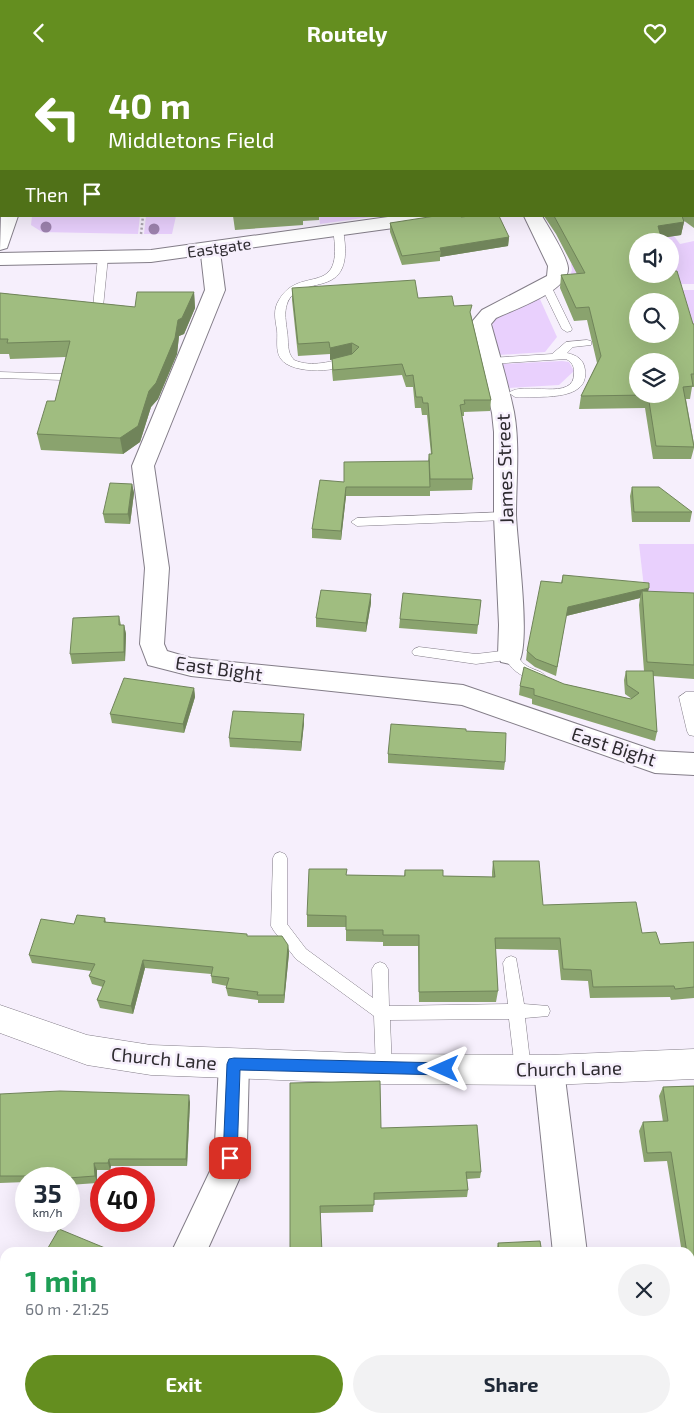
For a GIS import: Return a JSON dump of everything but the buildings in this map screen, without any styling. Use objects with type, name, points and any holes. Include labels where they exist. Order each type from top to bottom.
[{"type":"street","points":[[0,244],[9,217]]},
{"type":"street","name":"Eastgate","points":[[0,259],[151,256],[430,217]]},
{"type":"street","points":[[533,217],[558,267],[557,278],[546,286]]},
{"type":"street","name":"East Bight","points":[[210,249],[215,291],[143,465],[157,568],[152,644],[157,658],[191,667],[463,695],[655,762],[694,764]]},
{"type":"street","name":"James Street","points":[[510,655],[520,627],[505,516],[503,413],[481,323],[483,319],[546,286]]},
{"type":"street","name":"Church Lane","points":[[0,1019],[87,1050],[150,1060],[384,1069],[536,1069],[694,1064]]},
{"type":"street","points":[[191,1247],[226,1173],[231,1143],[234,1064]]},
{"type":"street","points":[[536,1069],[569,1247]]},
{"type":"lane","points":[[338,231],[342,247],[339,267],[334,273],[303,286],[286,296],[280,305],[280,316],[286,357],[291,362],[304,367],[317,367],[352,359]]},
{"type":"lane","points":[[98,307],[104,257]]},
{"type":"lane","points":[[546,286],[566,329]]},
{"type":"lane","points":[[555,357],[570,343],[587,343]]},
{"type":"lane","points":[[490,361],[568,356],[573,358],[578,364],[579,381],[573,388],[565,391],[514,393]]},
{"type":"lane","points":[[0,375],[62,377]]},
{"type":"lane","points":[[357,522],[505,516]]},
{"type":"lane","points":[[419,652],[476,659],[510,655],[513,663],[522,670],[534,676],[552,681]]},
{"type":"lane","points":[[694,697],[686,697],[694,731]]},
{"type":"lane","points":[[280,858],[279,926],[301,954],[382,1013],[542,1011]]},
{"type":"lane","points":[[511,963],[516,1012],[536,1069]]},
{"type":"lane","points":[[380,969],[384,1069]]},
{"type":"path","points":[[141,231],[143,217]]},
{"type":"shaded area","points":[[32,217],[140,217],[138,234],[42,232],[31,225]]},
{"type":"shaded area","points":[[146,217],[176,217],[172,234],[144,234]]},
{"type":"shaded area","points":[[319,217],[371,217],[320,224]]},
{"type":"shaded area","points":[[629,240],[629,246],[569,279],[572,270],[571,264],[601,260],[591,244]]},
{"type":"shaded area","points":[[694,241],[694,284],[680,284],[682,290],[694,290],[694,331],[679,312],[679,293],[670,293],[670,283],[679,283],[679,243]]},
{"type":"shaded area","points":[[539,297],[557,337],[545,352],[499,355],[492,327],[494,318]]},
{"type":"shaded area","points":[[569,362],[574,371],[559,385],[508,388],[501,364]]},
{"type":"shaded area","points":[[639,544],[694,544],[694,607],[646,605]]},
{"type":"route","points":[[230,1158],[234,1064],[444,1069]]}]
